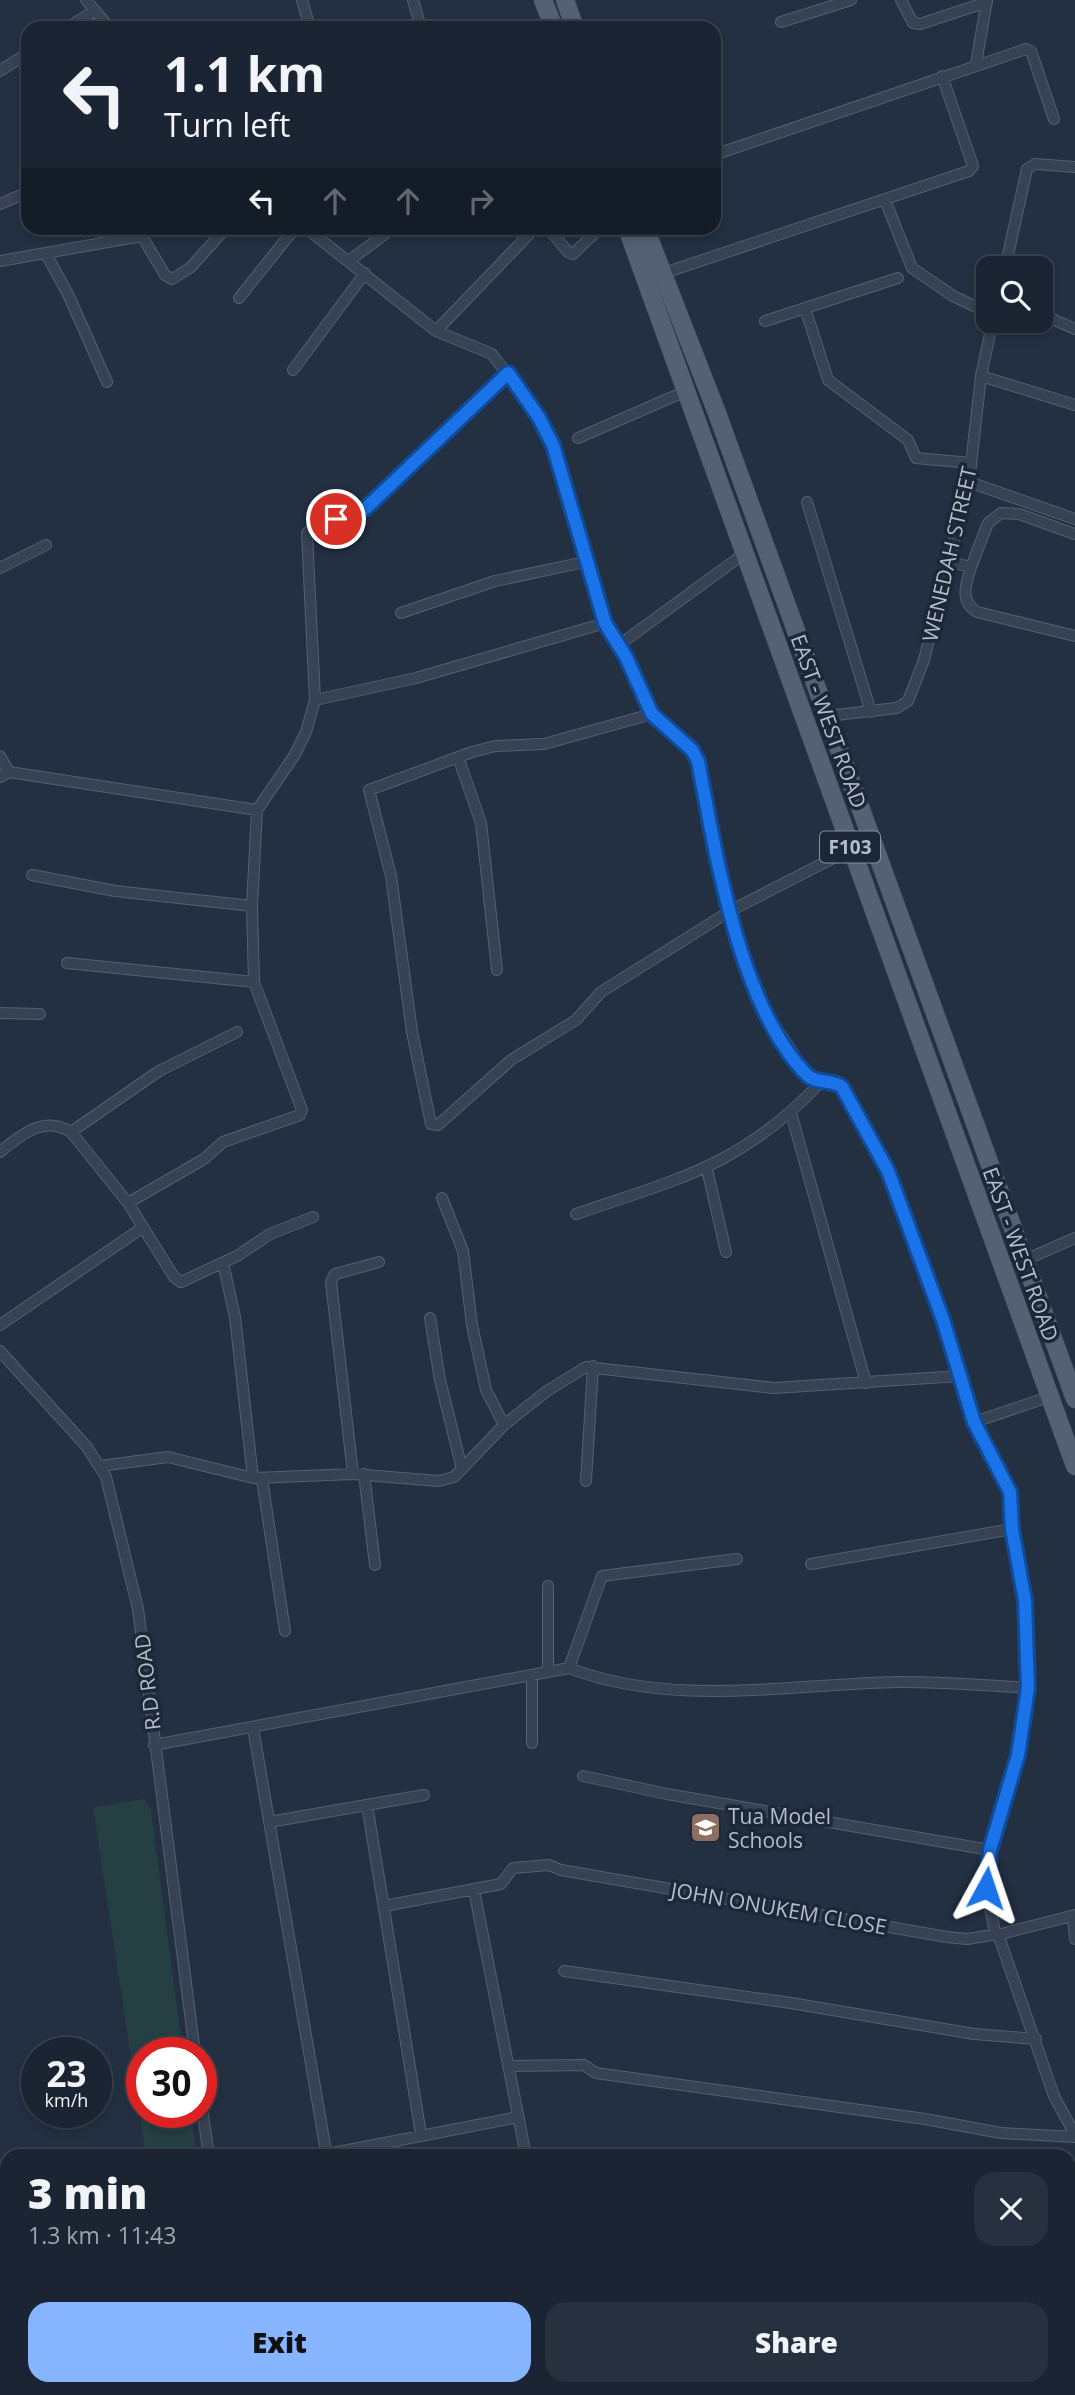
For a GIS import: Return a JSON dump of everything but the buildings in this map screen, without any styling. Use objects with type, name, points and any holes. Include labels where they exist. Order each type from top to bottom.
[{"type":"main road","points":[[543,0],[551,21]]},
{"type":"main road","points":[[565,0],[572,21]]},
{"type":"main road","name":"EAST - WEST ROAD","points":[[630,235],[913,1025],[1075,1466]]},
{"type":"main road","name":"EAST - WEST ROAD","points":[[648,235],[717,413],[1075,1399]]},
{"type":"main road","points":[[913,1025],[935,1017]]},
{"type":"street","points":[[86,0],[103,21]]},
{"type":"street","points":[[302,0],[308,21]]},
{"type":"street","points":[[413,0],[419,21]]},
{"type":"street","points":[[781,22],[851,0]]},
{"type":"street","points":[[901,0],[908,17],[913,23],[920,24],[987,1],[976,64]]},
{"type":"street","points":[[78,21],[94,11]]},
{"type":"street","points":[[721,153],[942,75],[1029,49],[1054,119]]},
{"type":"street","points":[[0,71],[21,58]]},
{"type":"street","points":[[662,274],[972,169],[942,75]]},
{"type":"street","points":[[1008,256],[1027,169],[1035,164],[1075,167]]},
{"type":"street","points":[[0,204],[21,195]]},
{"type":"street","points":[[884,200],[912,268],[953,296],[976,307]]},
{"type":"street","points":[[0,261],[142,236],[165,275],[172,279],[190,268],[220,235]]},
{"type":"street","points":[[239,298],[289,235]]},
{"type":"street","points":[[316,235],[436,331],[485,350],[508,373],[538,416],[563,472],[585,562],[605,623],[619,645],[652,714],[695,754],[730,911],[764,1011],[808,1076],[842,1087],[888,1171],[943,1320],[974,1422],[1007,1484],[1025,1601],[1028,1688],[1018,1755],[990,1850],[986,1888],[998,1934],[1054,2096],[1075,2136]]},
{"type":"street","points":[[350,260],[384,235]]},
{"type":"street","points":[[436,331],[529,235]]},
{"type":"street","points":[[554,235],[573,254],[593,235]]},
{"type":"street","points":[[46,254],[68,294],[107,382]]},
{"type":"street","points":[[293,370],[365,273]]},
{"type":"street","points":[[765,321],[898,278]]},
{"type":"street","points":[[805,309],[820,361],[835,387],[908,440],[916,458],[971,463]]},
{"type":"street","points":[[1053,319],[1075,329]]},
{"type":"street","name":"WENEDAH STREET","points":[[827,716],[897,708],[908,701],[924,660],[969,482],[981,376],[990,333]]},
{"type":"street","points":[[128,1203],[204,1159],[223,1142],[300,1115],[302,1110],[254,982],[252,906],[257,810],[294,757],[306,732],[315,700],[308,530],[365,509],[508,373]]},
{"type":"street","points":[[981,376],[1075,405]]},
{"type":"street","points":[[578,438],[686,391]]},
{"type":"street","points":[[969,482],[1075,519]]},
{"type":"street","points":[[807,502],[871,712]]},
{"type":"street","points":[[1075,534],[1019,514],[1001,513],[988,523],[971,567],[965,596],[969,607],[977,612],[1075,636]]},
{"type":"street","points":[[0,568],[46,545]]},
{"type":"street","points":[[619,645],[745,553]]},
{"type":"street","points":[[401,613],[495,581],[585,562]]},
{"type":"street","points":[[949,562],[971,567]]},
{"type":"street","points":[[315,700],[416,678],[605,623]]},
{"type":"street","points":[[652,714],[544,744],[495,746],[369,790],[391,876],[412,1032],[430,1124],[438,1125],[511,1060],[576,1020],[601,992],[730,911],[850,849]]},
{"type":"street","points":[[0,756],[5,775],[257,810]]},
{"type":"street","points":[[458,757],[481,823],[497,970]]},
{"type":"street","points":[[32,875],[115,891],[252,906]]},
{"type":"street","points":[[67,963],[254,982]]},
{"type":"street","points":[[0,1013],[40,1014]]},
{"type":"street","points":[[71,1132],[159,1071],[237,1032]]},
{"type":"street","points":[[576,1214],[707,1168],[754,1143],[791,1113],[822,1081]]},
{"type":"street","points":[[791,1113],[866,1383]]},
{"type":"street","points":[[0,1152],[38,1126],[59,1125],[71,1132],[128,1203],[177,1281],[187,1280],[223,1263],[270,1234],[313,1217]]},
{"type":"street","points":[[707,1168],[726,1252]]},
{"type":"street","points":[[442,1198],[463,1251],[472,1325],[486,1390],[504,1425]]},
{"type":"street","points":[[0,1325],[142,1228]]},
{"type":"street","points":[[1025,1260],[1075,1238]]},
{"type":"street","points":[[375,1565],[331,1282],[335,1274],[379,1262]]},
{"type":"street","points":[[223,1263],[235,1317],[257,1479],[285,1631]]},
{"type":"street","points":[[430,1318],[440,1380],[462,1469]]},
{"type":"street","name":"R.D ROAD","points":[[0,1351],[100,1466],[136,1595],[193,2037]]},
{"type":"street","points":[[100,1466],[180,1457],[257,1479],[359,1474],[439,1481],[454,1477],[504,1425],[577,1370],[593,1366],[758,1387],[960,1376]]},
{"type":"street","points":[[586,1481],[593,1366]]},
{"type":"street","points":[[974,1422],[1049,1397]]},
{"type":"street","points":[[811,1564],[1012,1529]]},
{"type":"street","points":[[569,1668],[602,1576],[737,1559]]},
{"type":"street","points":[[548,1586],[548,1672]]},
{"type":"street","points":[[154,1745],[569,1668],[623,1686],[648,1688],[722,1689],[899,1682],[1028,1688]]},
{"type":"street","points":[[531,1744],[532,1676]]},
{"type":"street","points":[[253,1728],[325,2149]]},
{"type":"street","points":[[589,1778],[990,1850]]},
{"type":"street","points":[[269,1822],[424,1796]]},
{"type":"street","points":[[367,1805],[421,2134]]},
{"type":"street","name":"JOHN ONUKEM CLOSE","points":[[474,1890],[501,1884],[513,1868],[549,1866],[967,1940],[1074,1916]]},
{"type":"street","points":[[384,1906],[474,1890],[525,2149]]},
{"type":"street","points":[[1074,1916],[1075,1939]]},
{"type":"street","points":[[564,1971],[791,2003],[974,2034],[1036,2039]]},
{"type":"street","points":[[508,2066],[584,2065],[596,2073],[925,2119],[1001,2133],[1075,2136]]},
{"type":"street","points":[[352,2149],[518,2117]]},
{"type":"street","points":[[204,2128],[207,2149]]},
{"type":"green space","points":[[144,1799],[151,1810],[181,2037],[128,2037],[93,1807]]},
{"type":"green space","points":[[142,2128],[193,2128],[195,2149],[145,2149]]},
{"type":"place","name":"Tua Model Schools","points":[[705,1828]]},
{"type":"route","points":[[336,519],[365,509],[508,373],[538,416],[553,445],[605,623],[626,657],[652,714],[692,750],[698,761],[730,911],[760,1003],[808,1076],[834,1082],[842,1087],[878,1150],[943,1320],[974,1422],[1010,1492],[1012,1529],[1025,1601],[1028,1688],[1018,1755],[986,1867],[986,1888]]}]
